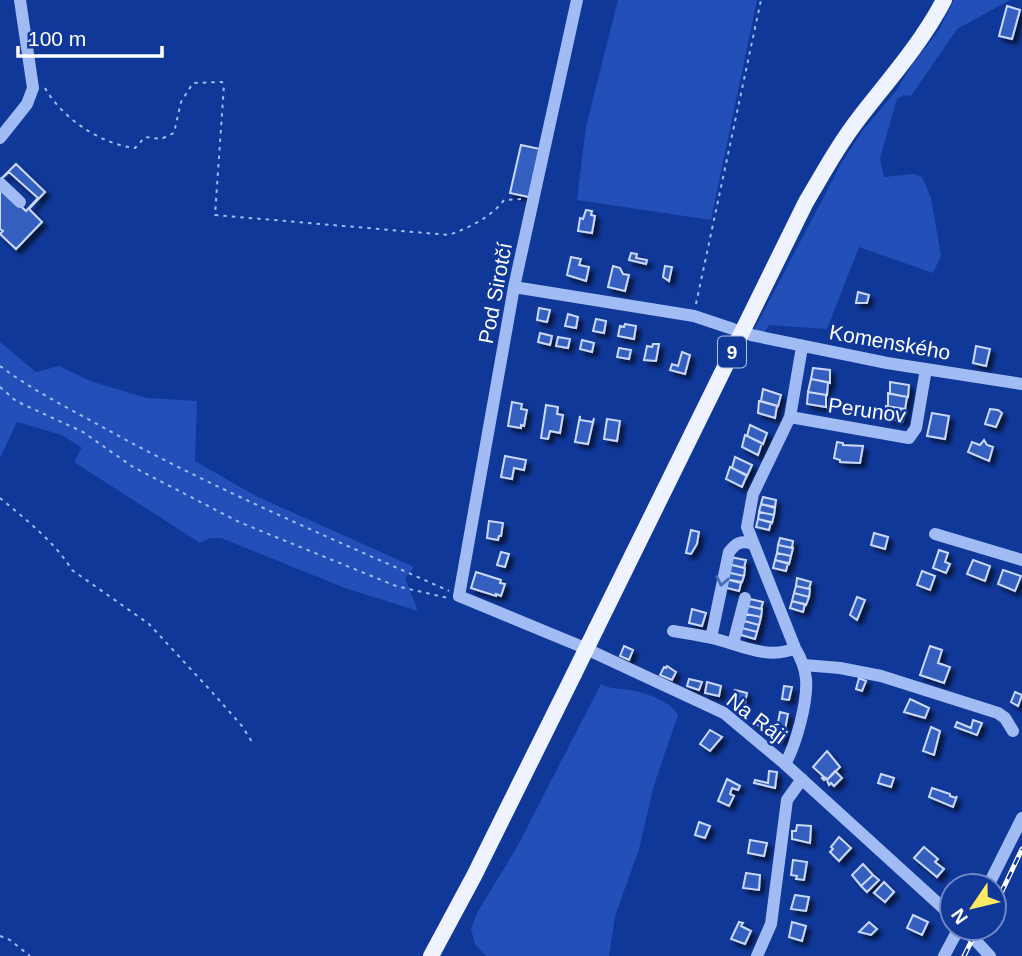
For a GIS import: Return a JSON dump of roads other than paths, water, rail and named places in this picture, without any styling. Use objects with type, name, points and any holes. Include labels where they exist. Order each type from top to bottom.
[{"type":"main road","name":"9","points":[[431,956],[575,674],[805,204],[838,148],[915,48],[944,0]]},
{"type":"street","points":[[0,138],[27,104],[33,88],[20,0]]},
{"type":"street","name":"Pod Sirotčí","points":[[459,596],[514,287],[577,0]]},
{"type":"street","points":[[0,183],[20,202]]},
{"type":"street","points":[[514,287],[694,316],[733,329]]},
{"type":"street","name":"Komenského","points":[[751,335],[803,347],[1022,384]]},
{"type":"street","points":[[785,764],[792,749],[807,681],[804,665],[747,527],[753,494],[790,417],[803,347]]},
{"type":"street","name":"Perunov","points":[[790,417],[906,439],[913,435],[926,369]]},
{"type":"street","points":[[913,435],[922,448]]},
{"type":"street","points":[[935,534],[1022,560]]},
{"type":"street","points":[[711,638],[729,552],[738,543],[745,541],[752,544]]},
{"type":"street","name":"Na Ráji","points":[[459,596],[580,646],[724,713],[802,779],[938,903]]},
{"type":"street","points":[[733,644],[745,598]]},
{"type":"street","points":[[673,631],[774,653],[788,652],[795,648]]},
{"type":"street","points":[[804,665],[840,668],[881,676],[978,706],[1005,718],[1013,732]]},
{"type":"street","points":[[757,956],[771,924],[787,800],[802,779]]},
{"type":"street","points":[[995,872],[1022,818]]},
{"type":"street","points":[[976,942],[990,956]]},
{"type":"railway","points":[[1008,878],[1022,849]]},
{"type":"railway","points":[[964,956],[971,942]]}]
